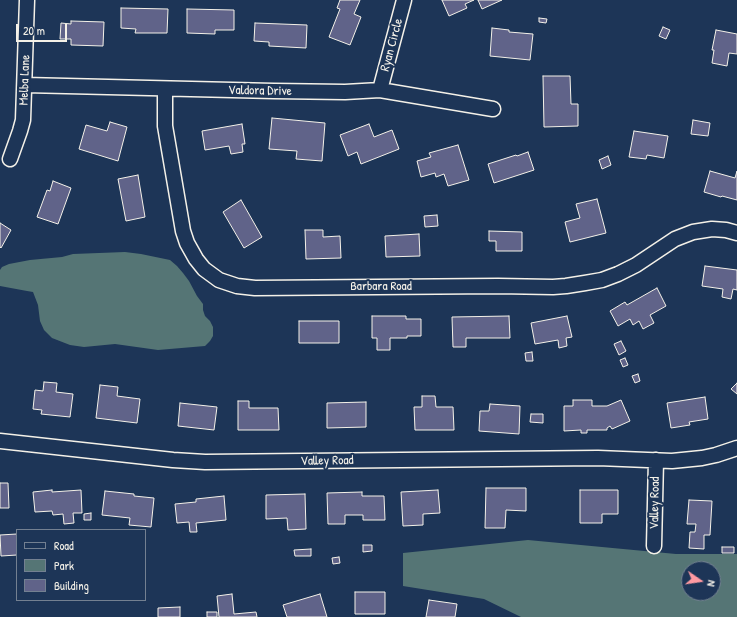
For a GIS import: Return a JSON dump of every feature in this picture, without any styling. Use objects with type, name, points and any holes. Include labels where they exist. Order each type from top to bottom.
[{"type":"street","name":"Melba Lane","points":[[10,159],[24,120],[27,0]]},
{"type":"street","name":"Ryan Circle","points":[[380,90],[404,0]]},
{"type":"street","name":"Valdora Drive","points":[[25,85],[337,92],[380,90],[493,109]]},
{"type":"street","name":"Barbara Road","points":[[165,89],[165,126],[183,231],[187,243],[196,259],[204,269],[219,280],[237,286],[255,288],[566,286],[602,280],[618,274],[636,265],[675,239],[693,232],[712,229],[726,230],[737,233]]},
{"type":"street","name":"Valley Road","points":[[0,440],[187,461],[266,462],[590,458],[687,460],[716,455],[737,448]]},
{"type":"street","name":"Valley Road","points":[[654,546],[656,460]]},
{"type":"green space","points":[[125,252],[170,260],[183,273],[203,304],[205,316],[213,327],[213,336],[205,346],[158,350],[115,344],[84,347],[70,345],[52,338],[44,330],[40,321],[38,305],[33,292],[0,286],[0,270],[2,267],[9,264],[30,260],[62,257],[73,254]]},
{"type":"green space","points":[[528,540],[676,554],[737,554],[737,617],[521,617],[484,599],[403,586],[403,553]]},
{"type":"building","points":[[340,0],[360,0],[354,14],[361,17],[350,45],[329,37],[340,9],[337,8]]},
{"type":"building","points":[[442,0],[474,0],[465,4],[467,8],[449,16]]},
{"type":"building","points":[[478,0],[502,0],[482,9]]},
{"type":"building","points":[[121,8],[168,9],[167,33],[135,33],[136,29],[121,28]]},
{"type":"building","points":[[187,9],[234,10],[234,30],[215,30],[215,34],[187,33]]},
{"type":"building","points":[[539,18],[547,19],[546,23],[539,22]]},
{"type":"building","points":[[71,21],[104,22],[103,46],[71,45],[71,39],[60,39],[61,23],[71,24]]},
{"type":"building","points":[[255,23],[307,25],[306,48],[269,46],[269,42],[254,41]]},
{"type":"building","points":[[663,27],[670,30],[666,39],[659,36]]},
{"type":"building","points":[[492,28],[509,30],[509,32],[533,34],[530,60],[490,56]]},
{"type":"building","points":[[716,30],[737,34],[737,54],[729,53],[727,66],[712,63],[714,50],[712,50]]},
{"type":"building","points":[[543,76],[570,76],[571,104],[578,104],[578,126],[544,127]]},
{"type":"building","points":[[272,118],[325,123],[322,161],[296,159],[297,151],[269,149]]},
{"type":"building","points":[[693,120],[710,123],[708,136],[691,134]]},
{"type":"building","points":[[110,122],[127,127],[118,161],[79,149],[86,125],[107,131]]},
{"type":"building","points":[[242,124],[245,144],[242,144],[243,152],[231,154],[229,146],[205,150],[202,131]]},
{"type":"building","points":[[369,124],[374,137],[392,130],[399,149],[361,164],[357,152],[348,156],[340,135]]},
{"type":"building","points":[[634,131],[668,136],[664,158],[647,155],[646,159],[629,157]]},
{"type":"building","points":[[458,145],[469,180],[448,186],[444,174],[436,177],[435,173],[421,177],[417,161],[431,157],[429,153]]},
{"type":"building","points":[[528,152],[534,170],[494,183],[488,164]]},
{"type":"building","points":[[608,156],[611,165],[602,169],[599,160]]},
{"type":"building","points":[[710,171],[735,178],[737,171],[737,200],[704,192]]},
{"type":"building","points":[[138,175],[145,217],[126,221],[118,179]]},
{"type":"building","points":[[53,181],[71,188],[58,224],[37,217],[47,190],[50,191]]},
{"type":"building","points":[[597,199],[606,233],[570,242],[565,222],[580,218],[576,204]]},
{"type":"building","points":[[241,200],[262,237],[244,248],[223,212]]},
{"type":"building","points":[[437,215],[438,226],[425,227],[424,216]]},
{"type":"building","points":[[0,223],[11,230],[1,248],[0,247]]},
{"type":"building","points":[[305,230],[323,230],[323,237],[340,236],[341,258],[306,259]]},
{"type":"building","points":[[489,231],[522,232],[522,251],[496,251],[496,241],[489,241]]},
{"type":"building","points":[[419,234],[420,256],[386,257],[385,236]]},
{"type":"building","points":[[705,266],[737,270],[737,290],[733,289],[731,299],[722,297],[723,289],[702,286]]},
{"type":"building","points":[[657,288],[666,306],[650,315],[654,323],[643,329],[639,321],[633,325],[630,319],[618,326],[610,311],[625,302],[627,305]]},
{"type":"building","points":[[372,316],[406,316],[406,319],[421,319],[421,336],[390,338],[390,350],[377,350],[377,338],[372,338]]},
{"type":"building","points":[[509,316],[510,338],[466,338],[466,347],[453,347],[452,317]]},
{"type":"building","points":[[567,316],[572,337],[566,338],[567,346],[559,348],[558,340],[535,344],[531,323]]},
{"type":"building","points":[[299,321],[339,321],[339,343],[299,343]]},
{"type":"building","points":[[621,341],[626,351],[619,355],[614,344]]},
{"type":"building","points":[[532,352],[533,361],[526,361],[525,353]]},
{"type":"building","points":[[625,358],[628,365],[623,367],[620,360]]},
{"type":"building","points":[[638,374],[640,381],[635,383],[632,376]]},
{"type":"building","points":[[44,382],[57,383],[56,392],[73,394],[70,417],[41,414],[42,410],[33,409],[35,390],[43,391]]},
{"type":"building","points":[[737,383],[737,394],[731,389]]},
{"type":"building","points":[[100,385],[118,387],[117,396],[140,399],[137,423],[96,418]]},
{"type":"building","points":[[422,396],[435,396],[436,407],[453,407],[454,430],[415,430],[414,407],[422,407]]},
{"type":"building","points":[[705,397],[708,419],[689,422],[690,425],[671,428],[667,403]]},
{"type":"building","points":[[573,400],[592,400],[592,406],[607,406],[621,400],[630,421],[612,429],[610,426],[607,430],[587,430],[587,433],[581,433],[581,430],[564,431],[564,406],[573,406]]},
{"type":"building","points":[[238,401],[249,401],[249,408],[278,408],[279,430],[238,430]]},
{"type":"building","points":[[366,402],[366,427],[327,428],[327,403]]},
{"type":"building","points":[[180,403],[217,407],[214,430],[178,426]]},
{"type":"building","points":[[490,404],[520,406],[519,434],[479,431],[480,411],[489,411]]},
{"type":"building","points":[[531,414],[543,414],[543,423],[530,422]]},
{"type":"building","points":[[0,483],[8,483],[9,508],[0,508]]},
{"type":"building","points":[[486,488],[526,488],[526,511],[506,510],[505,528],[485,528]]},
{"type":"building","points":[[52,490],[52,492],[81,490],[82,513],[73,513],[74,523],[64,524],[63,514],[53,515],[52,511],[35,512],[33,492]]},
{"type":"building","points":[[438,490],[440,513],[423,514],[423,525],[403,526],[401,492]]},
{"type":"building","points":[[580,490],[618,490],[618,514],[602,514],[602,523],[580,523]]},
{"type":"building","points":[[105,491],[154,498],[151,527],[129,525],[130,518],[102,515]]},
{"type":"building","points":[[362,492],[362,496],[384,496],[385,520],[363,520],[363,515],[345,515],[345,524],[328,524],[327,493]]},
{"type":"building","points":[[305,494],[306,529],[288,530],[287,518],[266,519],[266,495]]},
{"type":"building","points":[[224,496],[226,520],[196,523],[197,532],[190,532],[189,522],[177,523],[175,504],[196,502],[196,499]]},
{"type":"building","points":[[689,500],[712,501],[710,535],[704,535],[704,549],[689,548],[690,532],[695,532],[696,524],[687,524]]},
{"type":"building","points":[[91,513],[91,520],[84,520],[84,514]]},
{"type":"building","points":[[16,534],[16,555],[1,556],[0,535]]},
{"type":"building","points":[[363,545],[372,545],[372,551],[363,552]]},
{"type":"building","points":[[722,547],[734,547],[734,553],[722,553]]},
{"type":"building","points":[[311,549],[311,556],[295,556],[294,550]]},
{"type":"building","points":[[339,557],[340,563],[333,564],[332,558]]},
{"type":"building","points":[[355,592],[385,592],[385,614],[355,614]]},
{"type":"building","points":[[232,594],[234,614],[256,612],[257,617],[219,617],[217,596]]},
{"type":"building","points":[[320,594],[327,617],[287,617],[283,605]]},
{"type":"building","points":[[429,600],[457,604],[455,617],[426,617]]},
{"type":"building","points":[[180,607],[180,617],[158,617],[158,608]]},
{"type":"building","points":[[207,612],[217,612],[217,617],[207,617]]}]
